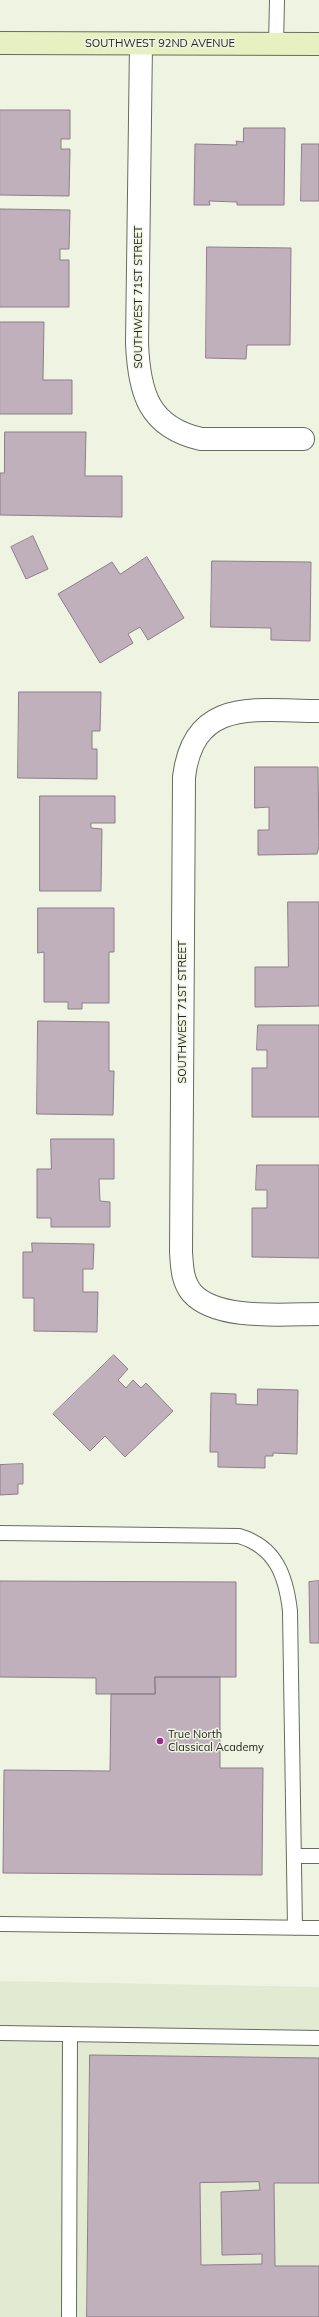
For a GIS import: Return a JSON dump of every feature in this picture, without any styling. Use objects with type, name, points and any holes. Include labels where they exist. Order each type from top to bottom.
[{"type":"street","name":"SOUTHWEST 92ND AVENUE","points":[[0,43],[319,44]]},
{"type":"street","name":"SOUTHWEST 71ST STREET","points":[[141,44],[137,343],[138,366],[144,395],[160,420],[187,436],[201,440],[303,440]]},
{"type":"street","name":"SOUTHWEST 71ST STREET","points":[[319,711],[240,712],[219,716],[205,726],[190,749],[186,759],[184,785],[182,1269],[186,1284],[199,1298],[216,1306],[248,1313],[319,1314]]},
{"type":"lane","points":[[276,45],[277,0]]},
{"type":"lane","points":[[0,1533],[239,1536],[258,1544],[276,1560],[284,1577],[290,1611],[295,1928]]},
{"type":"lane","points":[[294,1856],[319,1856]]},
{"type":"lane","points":[[0,1924],[319,1928]]},
{"type":"lane","points":[[0,2033],[319,2038]]},
{"type":"lane","points":[[69,2317],[70,2034]]},
{"type":"shaded area","points":[[0,1981],[319,1987],[319,2317],[0,2317]]},
{"type":"building","points":[[0,110],[70,110],[70,139],[61,139],[61,149],[70,149],[69,196],[0,195]]},
{"type":"building","points":[[244,128],[285,128],[284,205],[237,205],[237,202],[209,201],[210,205],[194,205],[195,144],[237,145],[236,141],[243,142]]},
{"type":"building","points":[[302,144],[319,144],[319,201],[301,201]]},
{"type":"building","points":[[0,209],[70,210],[69,249],[60,249],[60,260],[69,260],[69,307],[0,307]]},
{"type":"building","points":[[207,247],[291,248],[290,345],[247,345],[246,359],[206,358]]},
{"type":"building","points":[[0,322],[44,322],[43,380],[72,380],[72,414],[0,414]]},
{"type":"building","points":[[5,432],[86,432],[85,476],[122,476],[122,517],[0,515],[0,473],[4,473]]},
{"type":"building","points":[[33,536],[48,569],[26,579],[11,547]]},
{"type":"building","points":[[147,557],[184,618],[148,640],[140,627],[128,634],[133,643],[100,663],[58,594],[112,562],[120,574]]},
{"type":"building","points":[[212,561],[311,562],[310,641],[271,640],[271,628],[211,627]]},
{"type":"building","points":[[19,692],[101,692],[100,731],[92,731],[92,749],[97,749],[97,779],[18,778]]},
{"type":"building","points":[[255,767],[318,767],[319,846],[317,854],[258,855],[258,830],[269,830],[269,807],[255,808]]},
{"type":"building","points":[[40,796],[115,796],[115,823],[91,823],[91,828],[102,829],[101,891],[40,891]]},
{"type":"building","points":[[288,902],[319,902],[319,1006],[255,1007],[255,967],[288,967]]},
{"type":"building","points":[[38,908],[114,908],[114,952],[109,952],[109,1003],[82,1003],[82,1009],[68,1009],[68,1002],[44,1002],[44,952],[38,953]]},
{"type":"building","points":[[38,1021],[109,1022],[109,1071],[114,1071],[113,1115],[37,1114]]},
{"type":"building","points":[[258,1025],[319,1025],[319,1117],[252,1117],[252,1068],[267,1068],[267,1050],[257,1050]]},
{"type":"building","points":[[51,1139],[114,1139],[114,1179],[99,1179],[100,1201],[110,1202],[110,1227],[51,1227],[51,1218],[37,1218],[37,1169],[51,1169]]},
{"type":"building","points":[[257,1165],[319,1165],[319,1258],[252,1257],[252,1208],[267,1208],[267,1190],[256,1190]]},
{"type":"building","points":[[32,1243],[94,1244],[93,1269],[83,1269],[83,1292],[98,1292],[97,1332],[34,1331],[34,1298],[23,1298],[23,1252],[32,1252]]},
{"type":"building","points":[[114,1355],[128,1369],[118,1380],[126,1388],[133,1380],[141,1388],[146,1383],[173,1411],[125,1457],[105,1436],[90,1451],[53,1414]]},
{"type":"building","points":[[258,1389],[298,1390],[297,1454],[273,1453],[273,1456],[265,1456],[265,1468],[218,1467],[218,1452],[210,1452],[211,1393],[236,1394],[236,1404],[257,1405]]},
{"type":"building","points":[[23,1464],[23,1484],[18,1484],[18,1494],[0,1495],[0,1465]]},
{"type":"building","points":[[0,1581],[236,1582],[236,1677],[155,1677],[155,1694],[96,1694],[96,1678],[0,1677]]},
{"type":"building","points":[[319,1581],[319,1643],[310,1643],[309,1582]]},
{"type":"building","points":[[155,1677],[220,1677],[220,1768],[263,1768],[262,1875],[3,1873],[4,1770],[110,1771],[111,1694],[155,1694]]},
{"type":"building","points":[[90,2055],[319,2058],[319,2183],[274,2183],[275,2266],[319,2266],[319,2317],[87,2317]],"holes":[[[259,2182],[260,2190],[221,2192],[222,2255],[262,2254],[262,2264],[201,2265],[200,2183]]]},
{"type":"place","name":"True North Classical Academy","points":[[160,1741]]}]
